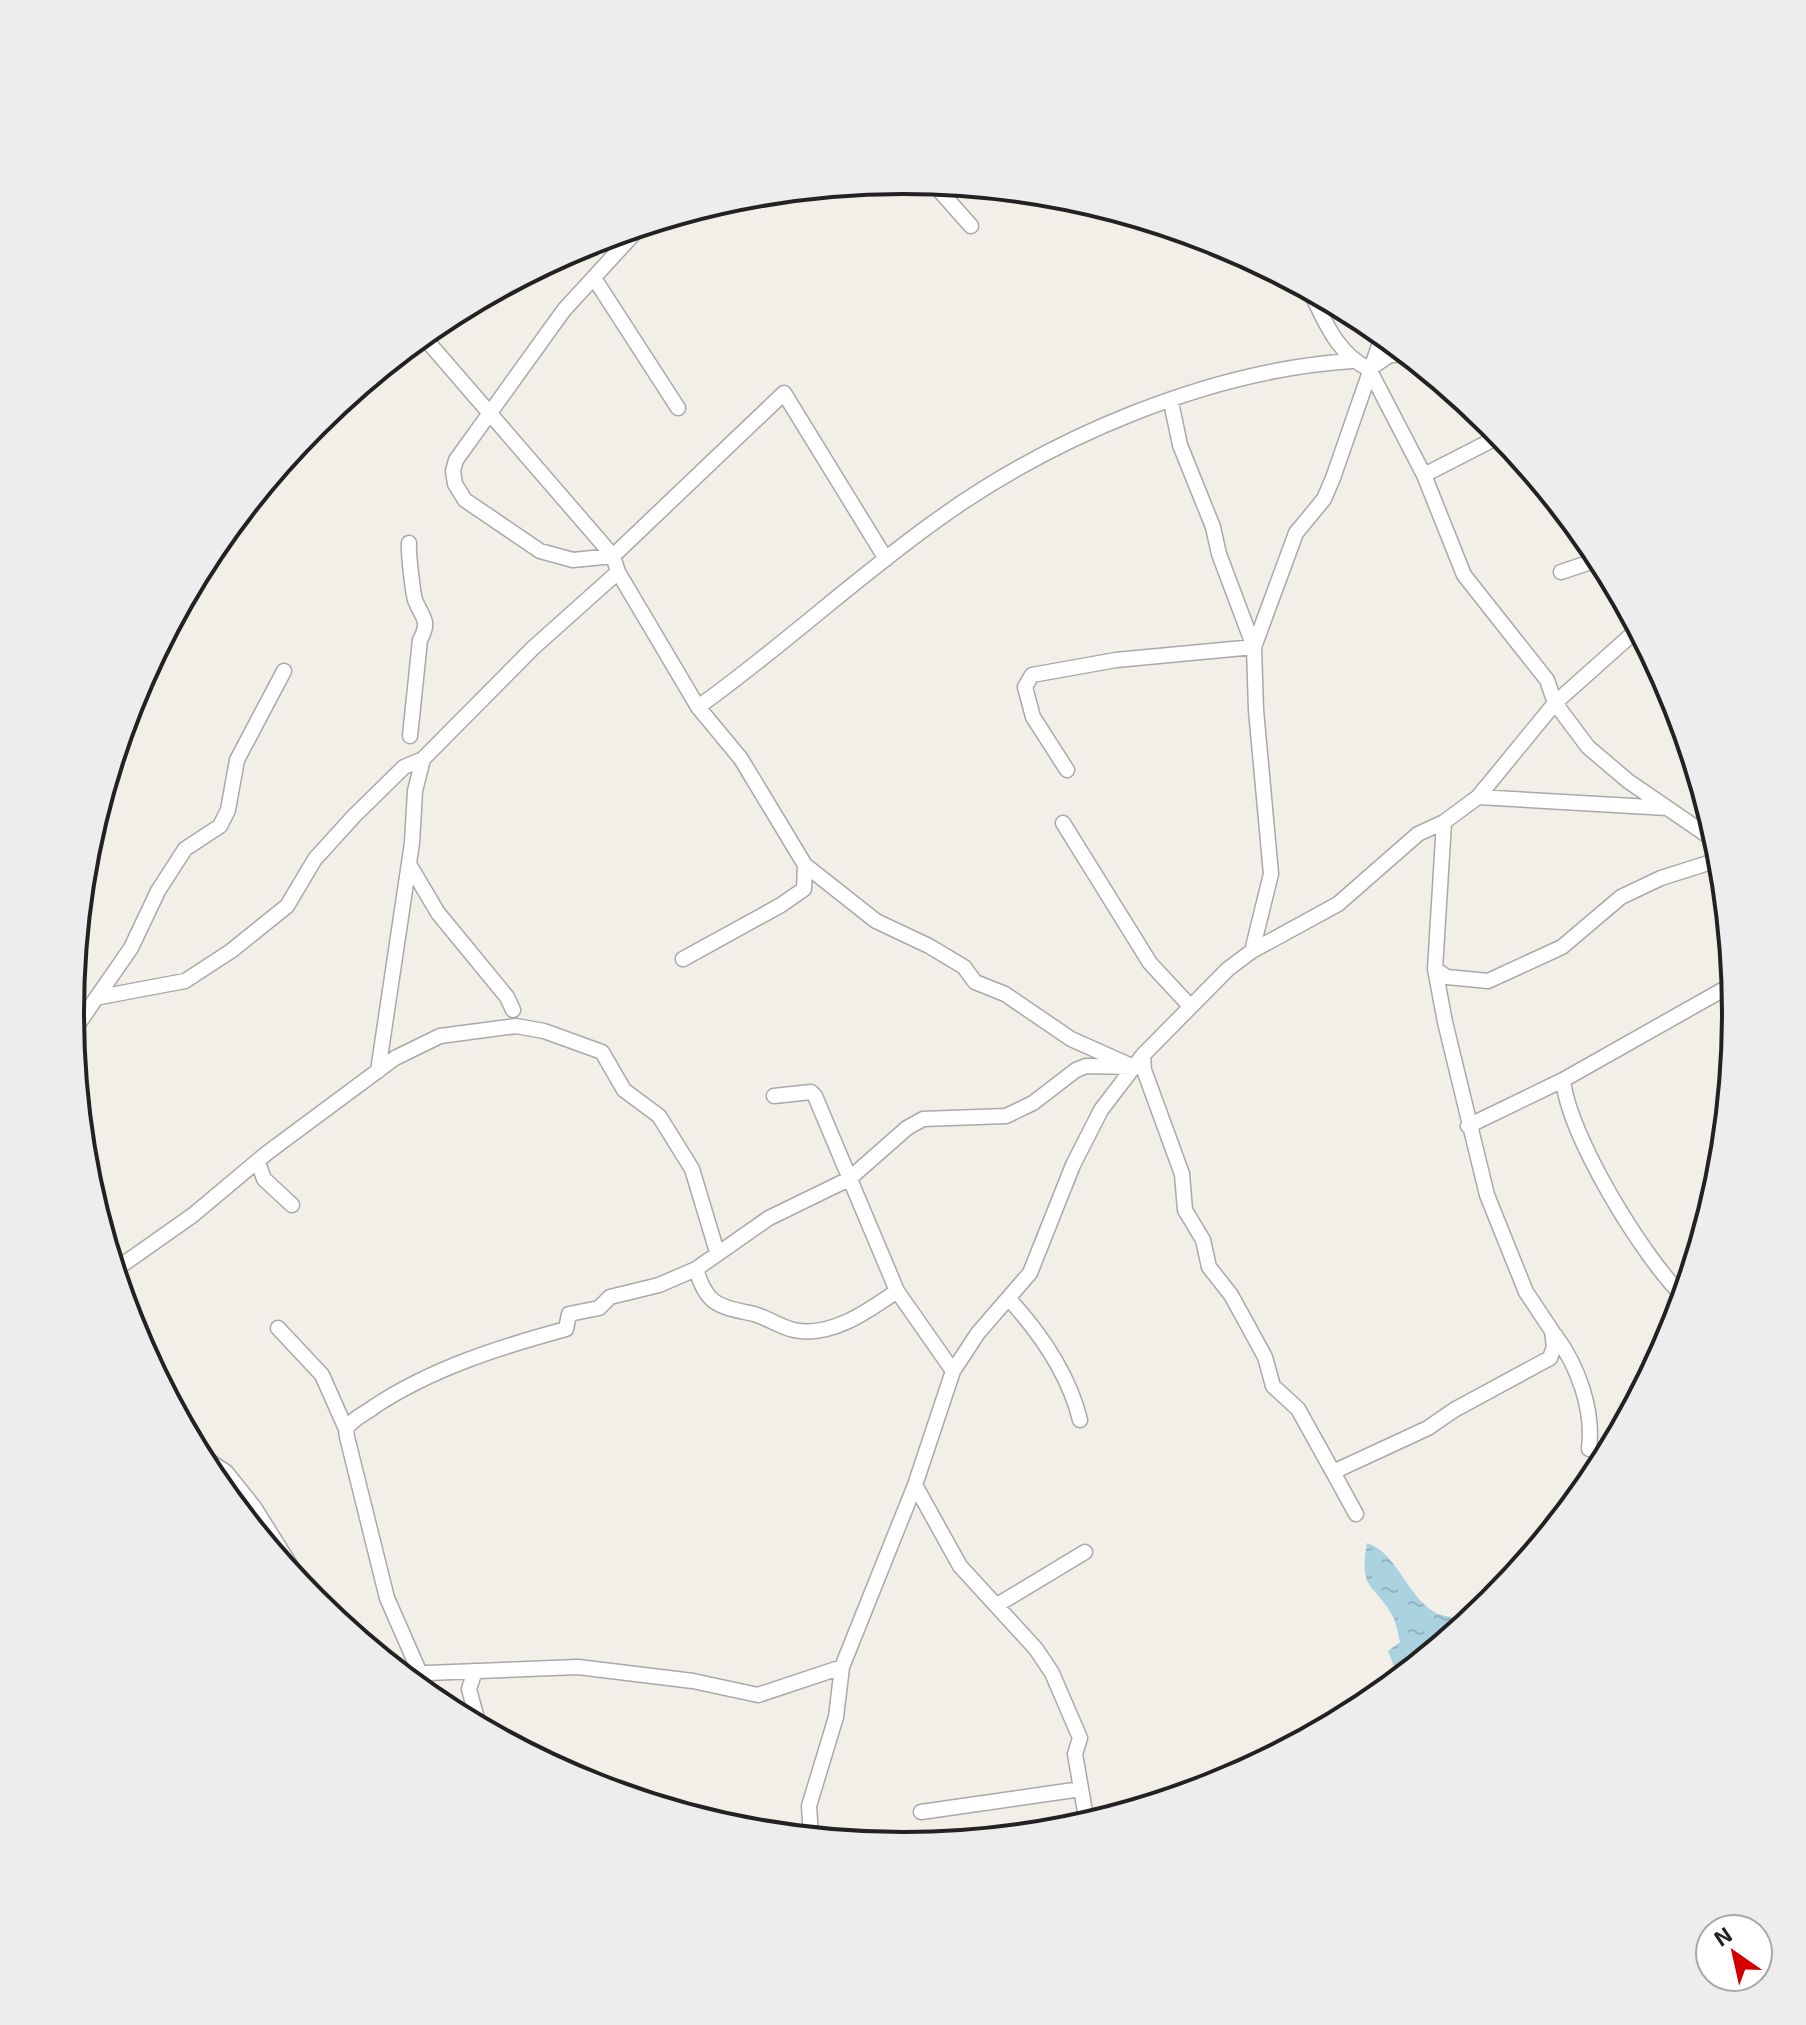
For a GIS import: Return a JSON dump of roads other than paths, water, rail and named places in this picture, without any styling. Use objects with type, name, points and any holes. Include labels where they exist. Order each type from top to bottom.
[{"type":"street","points":[[943,195],[971,226]]},
{"type":"street","points":[[626,242],[564,310],[513,376],[492,415],[456,460],[453,471],[455,484],[465,500],[540,551],[573,560],[613,556],[781,393],[788,397],[886,559]]},
{"type":"street","points":[[594,278],[678,408]]},
{"type":"street","points":[[1318,307],[1335,342],[1352,361],[1369,369],[1424,475],[1464,575],[1547,680],[1555,703],[1588,747],[1628,781],[1701,831]]},
{"type":"street","points":[[430,344],[613,556],[618,572],[698,707],[741,759],[805,865],[860,911],[964,967],[975,982],[1005,994],[1071,1039],[1139,1061],[1182,1174],[1185,1210],[1203,1240],[1209,1267],[1231,1295],[1265,1357],[1273,1386],[1298,1409],[1356,1514]]},
{"type":"street","points":[[1254,647],[1296,533],[1324,499],[1333,478],[1378,346]]},
{"type":"street","points":[[1369,369],[1391,355]]},
{"type":"street","points":[[698,707],[749,671],[886,559],[982,489],[1038,458],[1171,402],[1255,375],[1308,364],[1352,361]]},
{"type":"street","points":[[1171,402],[1185,459],[1203,499],[1219,554],[1254,647],[1271,874],[1252,951]]},
{"type":"street","points":[[1424,475],[1490,441]]},
{"type":"street","points":[[409,543],[414,598],[426,615],[427,627],[420,640],[410,736]]},
{"type":"street","points":[[1561,572],[1588,563]]},
{"type":"street","points":[[100,997],[162,988],[185,981],[231,951],[287,906],[315,859],[354,816],[404,767],[423,759],[533,648],[618,572]]},
{"type":"street","points":[[810,1826],[809,1806],[836,1717],[842,1667],[915,1485],[953,1371],[978,1333],[1030,1273],[1073,1165],[1101,1110],[1189,1005],[1252,951],[1338,904],[1418,834],[1444,822],[1478,797],[1555,703],[1630,636]]},
{"type":"street","points":[[1067,770],[1033,717],[1025,687],[1032,675],[1116,660],[1254,647]]},
{"type":"street","points":[[84,1017],[100,997],[185,849],[220,826],[228,810],[237,760],[284,671]]},
{"type":"street","points":[[378,1071],[409,864],[415,791],[423,759]]},
{"type":"street","points":[[1478,797],[1667,808]]},
{"type":"street","points":[[1444,822],[1435,969],[1468,1126],[1487,1195],[1526,1292],[1576,1366],[1584,1396],[1589,1449]]},
{"type":"street","points":[[1063,823],[1150,963],[1189,1005]]},
{"type":"street","points":[[1435,969],[1447,977],[1488,981],[1562,947],[1621,897],[1661,878],[1708,863]]},
{"type":"street","points":[[409,864],[438,913],[507,997],[513,1010]]},
{"type":"street","points":[[683,959],[804,889],[805,865]]},
{"type":"street","points":[[1468,1126],[1563,1080],[1721,991]]},
{"type":"street","points":[[124,1264],[193,1215],[395,1058],[440,1036],[516,1026],[592,1045],[602,1052],[624,1090],[659,1116],[692,1169],[717,1252]]},
{"type":"street","points":[[346,1429],[355,1419],[408,1384],[513,1343],[566,1329],[569,1314],[599,1308],[610,1297],[659,1285],[696,1269],[769,1218],[849,1179],[907,1128],[923,1119],[1006,1116],[1033,1103],[1076,1070],[1086,1066],[1139,1061]]},
{"type":"street","points":[[1563,1080],[1566,1103],[1575,1126],[1618,1206],[1643,1249],[1675,1287]]},
{"type":"street","points":[[774,1096],[811,1092],[815,1096],[897,1291],[953,1371]]},
{"type":"street","points":[[258,1162],[264,1179],[292,1205]]},
{"type":"street","points":[[696,1269],[701,1286],[713,1303],[764,1317],[796,1330],[826,1329],[897,1291]]},
{"type":"street","points":[[1009,1299],[1062,1373],[1075,1398],[1080,1420]]},
{"type":"street","points":[[278,1328],[322,1375],[346,1429],[387,1598],[419,1671],[578,1667],[631,1671],[758,1695],[842,1667]]},
{"type":"street","points":[[1333,1472],[1428,1428],[1454,1410],[1550,1358],[1554,1347],[1552,1331]]},
{"type":"street","points":[[915,1485],[960,1566],[1036,1649],[1052,1673],[1080,1738],[1075,1754],[1085,1811]]},
{"type":"street","points":[[997,1605],[1085,1552]]},
{"type":"street","points":[[475,1671],[469,1689],[475,1710]]},
{"type":"street","points":[[921,1812],[1081,1789]]},
{"type":"water","points":[[1367,1543],[1378,1548],[1428,1607],[1438,1614],[1455,1617],[1394,1667],[1388,1651],[1400,1642],[1396,1626],[1387,1606],[1370,1586],[1365,1559]]}]
